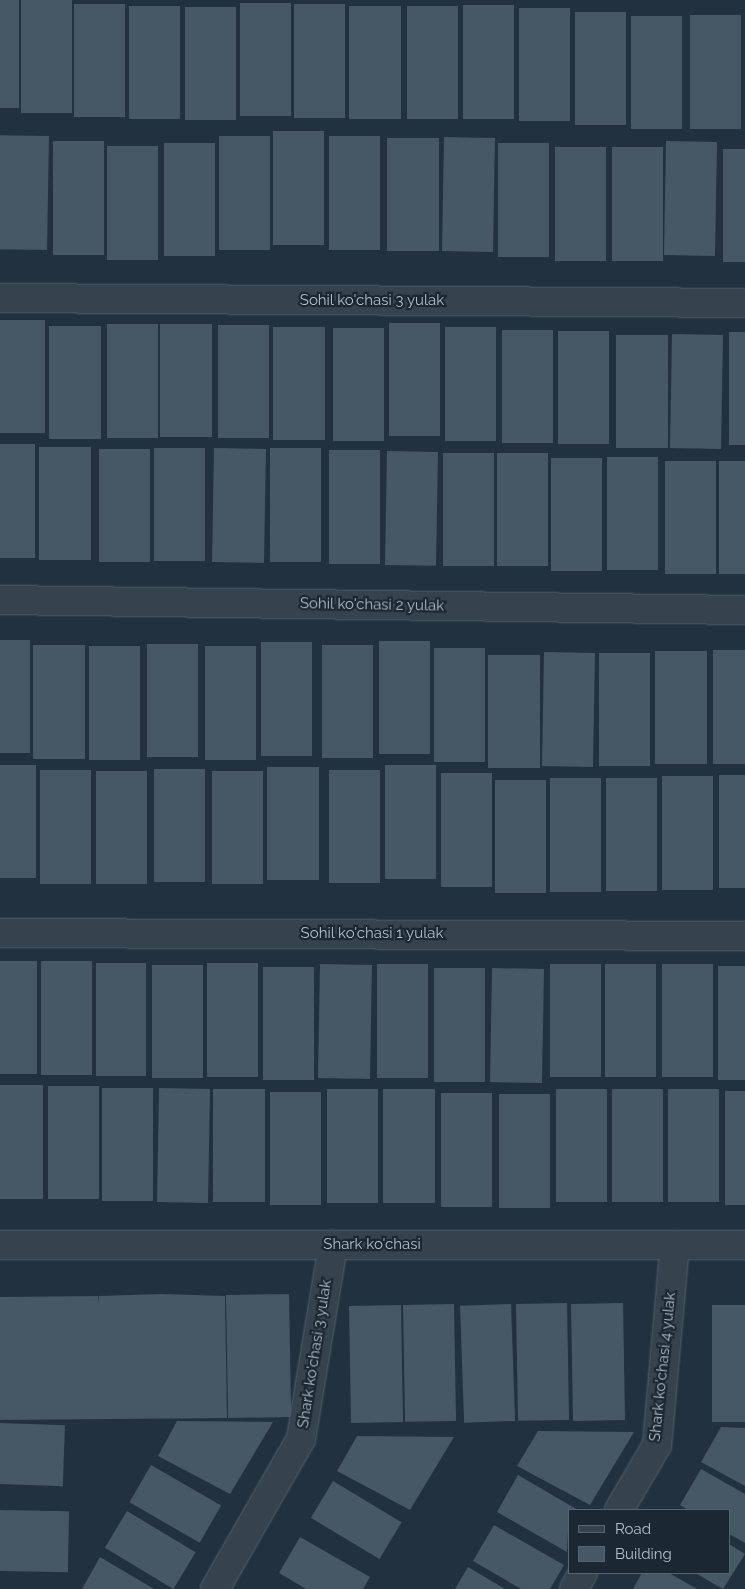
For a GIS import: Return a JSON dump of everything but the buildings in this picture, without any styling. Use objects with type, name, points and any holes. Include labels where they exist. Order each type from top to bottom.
[{"type":"street","name":"Sohil ko'chasi 3 yulak","points":[[0,298],[745,303]]},
{"type":"street","name":"Sohil ko'chasi 2 yulak","points":[[0,600],[745,610]]},
{"type":"street","name":"Sohil ko'chasi 1 yulak","points":[[0,932],[745,936]]},
{"type":"street","name":"Shark ko'chasi","points":[[0,1245],[745,1245]]},
{"type":"street","name":"Shark ko'chasi 3 yulak","points":[[215,1589],[302,1439],[333,1245]]},
{"type":"street","name":"Shark ko'chasi 4 yulak","points":[[620,1509],[657,1444],[675,1245]]},
{"type":"street","points":[[574,1589],[582,1574]]}]
